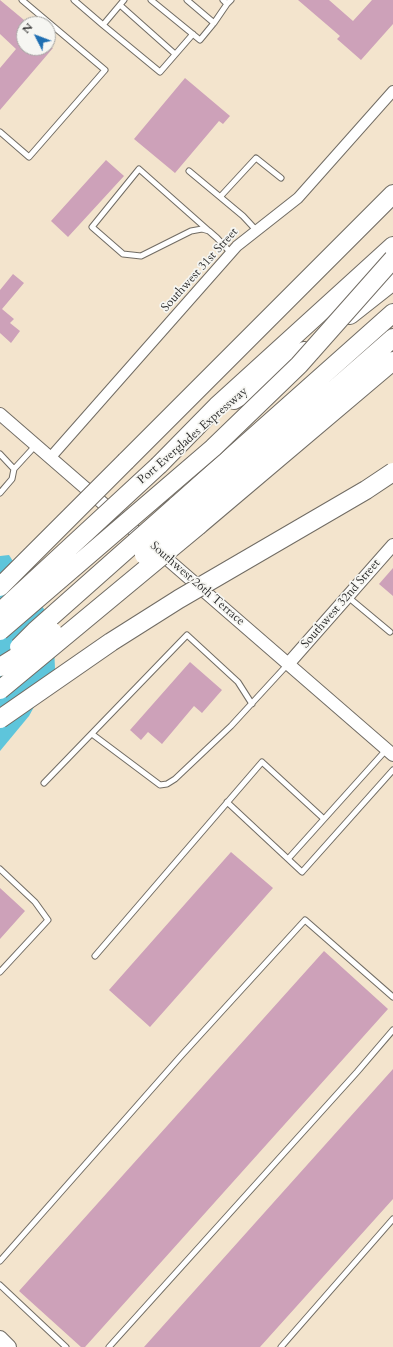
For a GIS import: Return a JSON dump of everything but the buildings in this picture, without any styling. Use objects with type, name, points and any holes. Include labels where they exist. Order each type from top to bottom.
[{"type":"highway","points":[[0,587],[393,194]]},
{"type":"highway","points":[[159,465],[217,406],[393,246]]},
{"type":"highway","points":[[0,631],[213,448],[299,365],[393,259]]},
{"type":"highway","name":"Port Everglades Expressway","points":[[0,612],[159,465],[231,401],[353,300],[393,269]]},
{"type":"highway","points":[[231,401],[259,386],[393,281]]},
{"type":"highway","points":[[188,516],[393,313]]},
{"type":"highway","points":[[0,690],[188,516],[393,338]]},
{"type":"highway","points":[[0,667],[35,631],[393,361]]},
{"type":"highway","points":[[0,718],[111,642],[179,599],[366,490],[393,472]]},
{"type":"main road","points":[[0,1338],[9,1347]]},
{"type":"street","name":"Southwest 31st Street","points":[[50,458],[231,253],[256,230],[287,208],[298,198],[393,91]]},
{"type":"street","name":"Southwest 26th Terrace","points":[[0,414],[390,752]]},
{"type":"street","name":"Southwest 32nd Street","points":[[289,663],[393,545]]},
{"type":"lane","points":[[0,132],[29,157],[105,70],[22,0]]},
{"type":"lane","points":[[74,0],[160,72],[193,34]]},
{"type":"lane","points":[[103,25],[124,0]]},
{"type":"lane","points":[[151,0],[200,40],[214,23],[227,1]]},
{"type":"lane","points":[[187,0],[214,23]]},
{"type":"lane","points":[[120,5],[175,54]]},
{"type":"lane","points":[[220,197],[256,158],[281,178]]},
{"type":"lane","points":[[209,231],[202,229],[191,231],[141,256],[123,254],[92,227],[140,169],[217,238],[231,253]]},
{"type":"lane","points":[[190,171],[243,216],[256,230]]},
{"type":"lane","points":[[0,493],[12,479],[14,469],[36,445]]},
{"type":"lane","points":[[0,454],[14,469]]},
{"type":"lane","points":[[348,596],[390,632]]},
{"type":"lane","points":[[44,783],[187,636],[238,682],[252,704]]},
{"type":"lane","points":[[92,734],[160,785],[167,784],[175,779],[231,726],[289,663]]},
{"type":"lane","points":[[288,859],[324,819],[390,752]]},
{"type":"lane","points":[[95,956],[262,762],[324,819]]},
{"type":"lane","points":[[227,802],[302,872],[393,770]]},
{"type":"lane","points":[[0,869],[35,902],[48,920],[0,972]]},
{"type":"lane","points":[[0,1261],[180,1057],[305,920],[393,997]]},
{"type":"lane","points":[[109,1347],[352,1078],[393,1030]]},
{"type":"lane","points":[[281,1347],[393,1219]]},
{"type":"lane","points":[[0,1285],[66,1347]]},
{"type":"water","points":[[9,555],[53,623],[55,669],[29,716],[0,751],[0,556]]}]
